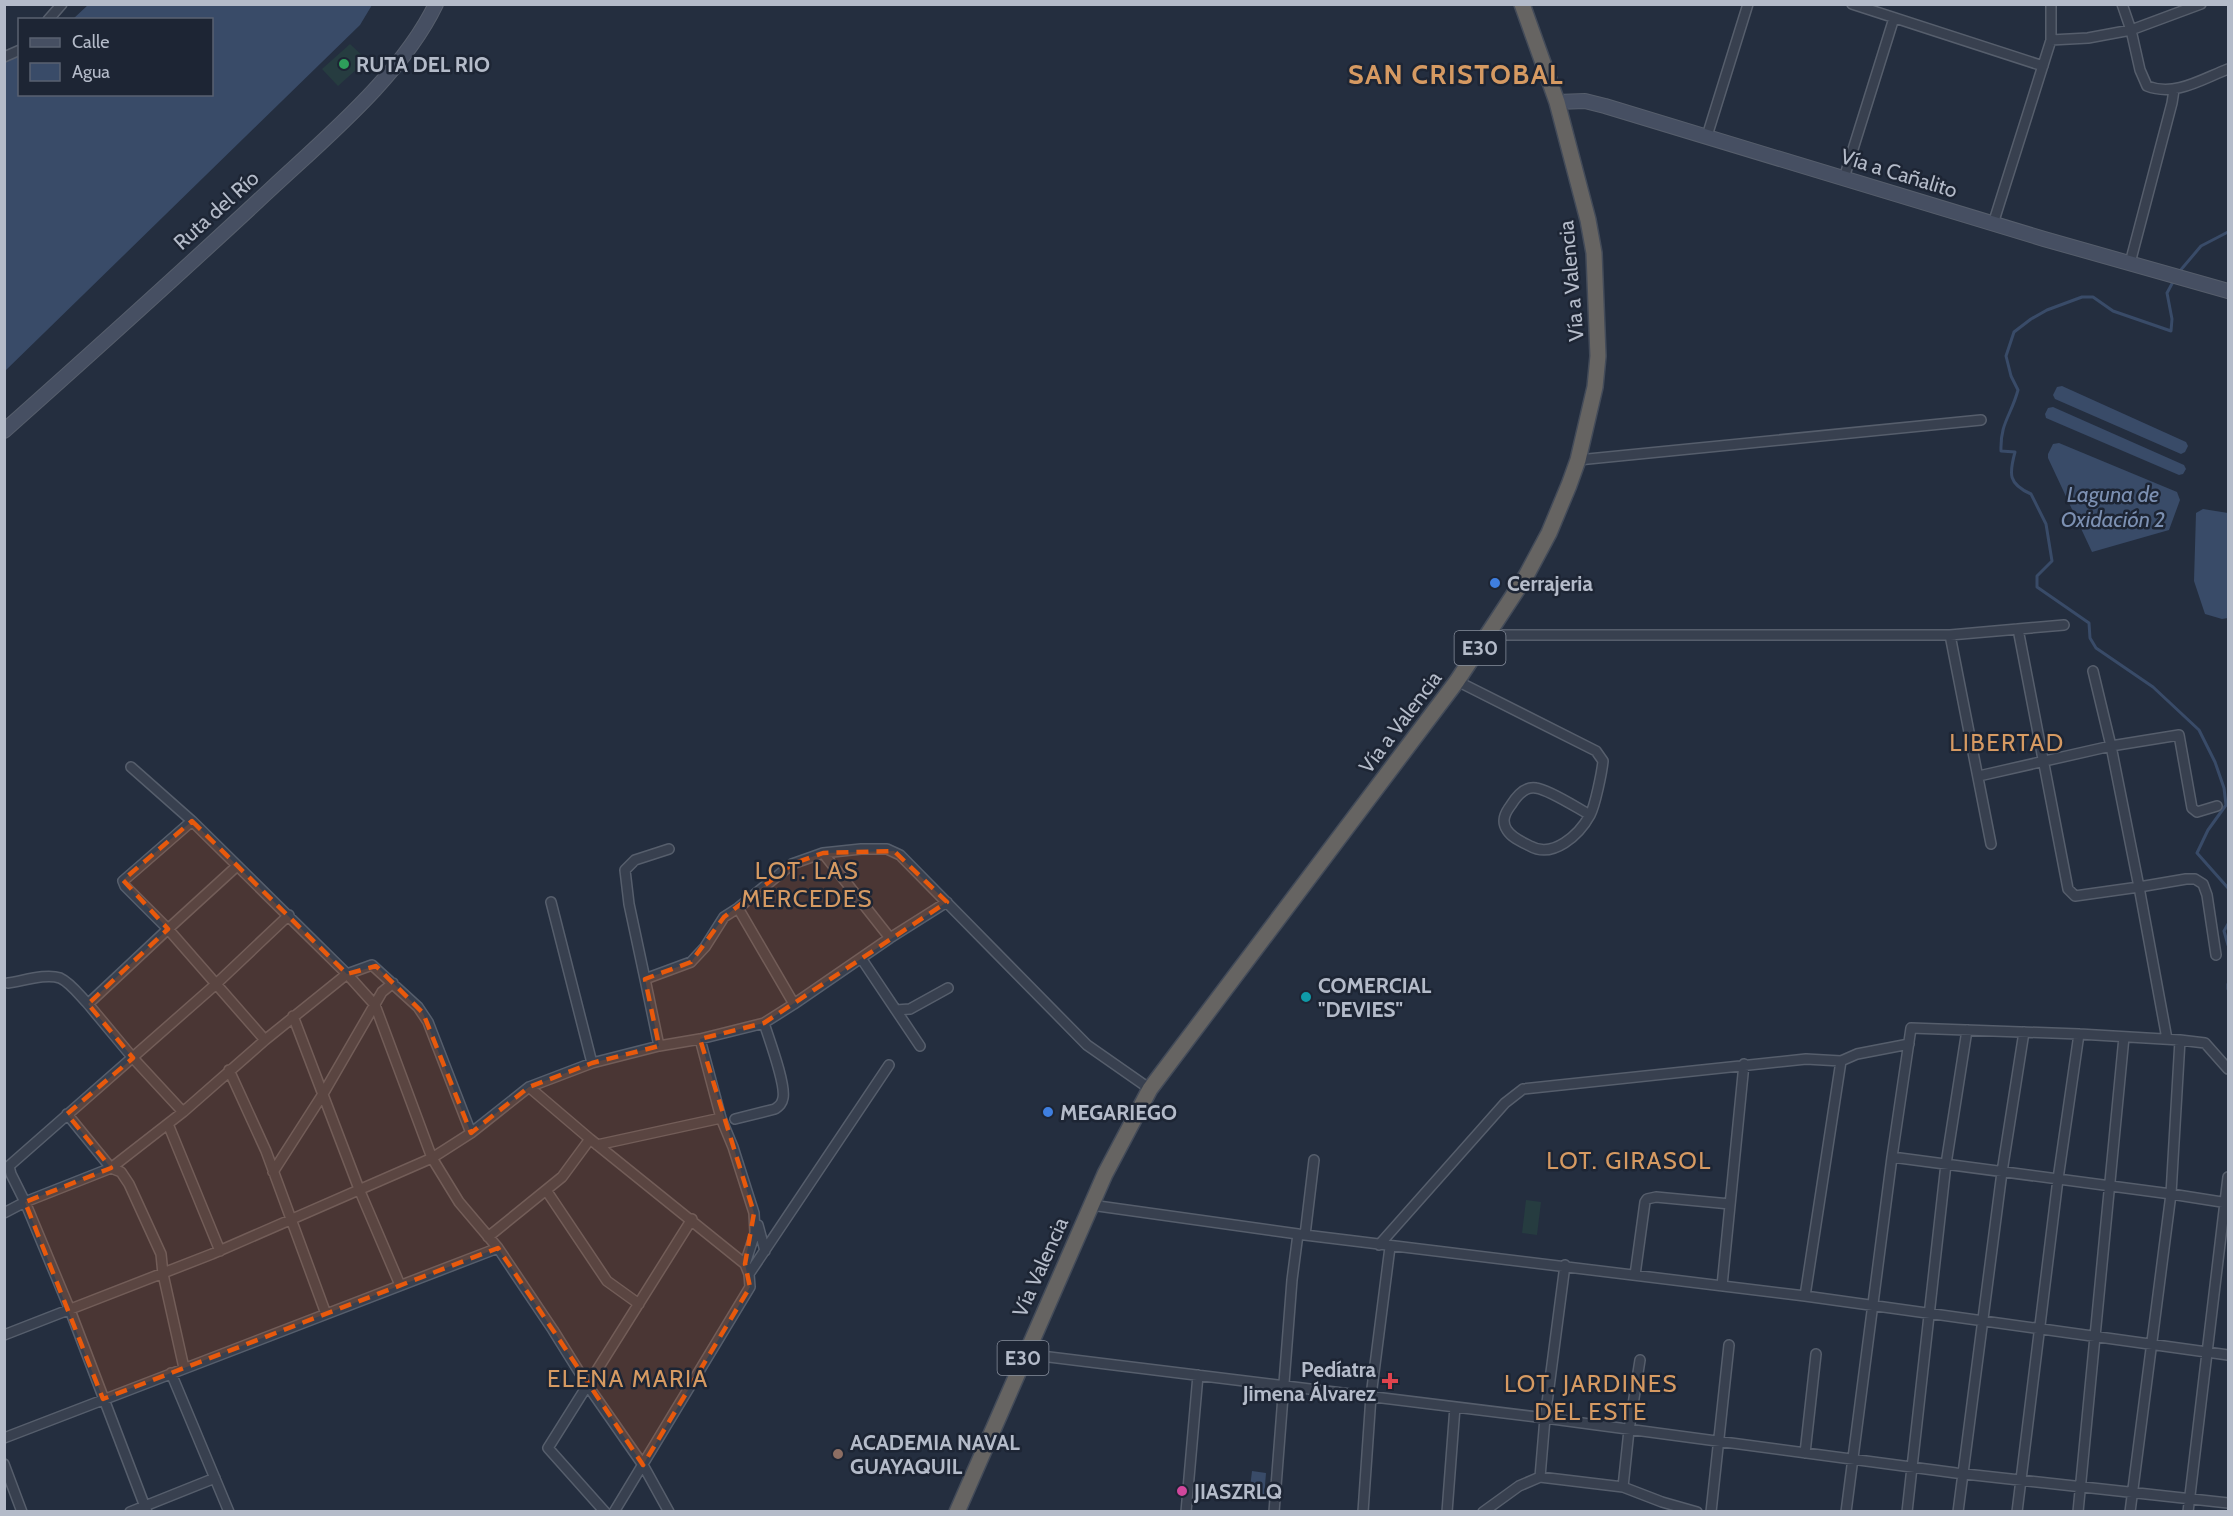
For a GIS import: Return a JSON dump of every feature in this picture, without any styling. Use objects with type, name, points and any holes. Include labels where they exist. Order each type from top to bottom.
[{"type":"highway","name":"Vía a Valencia","points":[[1091,1205],[1150,1089],[1457,681],[1488,635],[1539,554],[1578,460],[1595,387],[1598,356],[1594,252],[1588,220],[1557,102],[1522,4]]},
{"type":"highway","name":"Vía Valencia","points":[[957,1512],[1091,1205]]},
{"type":"main road","name":"Ruta del Río","points":[[4,431],[318,144],[392,71],[407,53],[436,4]]},
{"type":"main road","name":"Vía a Cañalito","points":[[1557,102],[1585,101],[1993,224],[2229,291]]},
{"type":"street","points":[[50,18],[62,4]]},
{"type":"street","points":[[1707,136],[1748,4]]},
{"type":"street","points":[[1852,4],[2043,66]]},
{"type":"street","points":[[1993,224],[2050,40],[2051,4]]},
{"type":"street","points":[[2122,4],[2132,30],[2140,70],[2147,86],[2157,90],[2174,90],[2229,69]]},
{"type":"street","points":[[2050,40],[2088,38],[2132,30],[2201,4]]},
{"type":"street","points":[[1844,178],[1894,18]]},
{"type":"street","points":[[4,57],[18,51]]},
{"type":"street","points":[[2130,262],[2174,90]]},
{"type":"street","points":[[1578,460],[1981,420]]},
{"type":"street","points":[[1488,635],[1950,635],[2064,625]]},
{"type":"street","points":[[2018,629],[2070,892],[2075,896],[2195,879],[2203,885],[2207,895],[2216,955]]},
{"type":"street","points":[[1950,635],[1991,844]]},
{"type":"street","points":[[2093,671],[2111,747],[2168,1040]]},
{"type":"street","points":[[1457,681],[1596,751],[1603,761],[1590,815],[1564,844],[1543,850],[1533,848],[1511,835],[1504,822],[1505,814],[1515,798],[1529,789],[1536,788],[1590,815]]},
{"type":"street","points":[[1979,776],[2111,747],[2179,735],[2192,808],[2197,812],[2217,806]]},
{"type":"street","points":[[131,767],[192,821],[289,915],[375,1005],[432,1158],[459,1202],[498,1248],[588,1386],[643,1465],[669,1512]]},
{"type":"street","points":[[192,821],[123,880],[125,886],[168,929],[265,1040]]},
{"type":"street","points":[[659,1046],[628,904],[625,870],[635,860],[669,849]]},
{"type":"street","points":[[645,979],[691,962],[705,947],[724,917],[792,864],[823,853],[861,849],[894,851],[1087,1044],[1150,1089]]},
{"type":"street","points":[[823,853],[890,938]]},
{"type":"street","points":[[88,1004],[237,866]]},
{"type":"street","points":[[551,902],[592,1063]]},
{"type":"street","points":[[4,1335],[220,1251],[432,1158],[471,1133],[529,1088],[592,1063],[659,1046],[700,1040],[764,1023],[947,902]]},
{"type":"street","points":[[738,908],[794,1004]]},
{"type":"street","points":[[146,1509],[70,1310],[25,1202],[10,1174],[9,1166],[215,985],[289,915]]},
{"type":"street","points":[[861,958],[920,1046]]},
{"type":"street","points":[[4,1213],[25,1202],[111,1168],[183,1112],[293,1016],[347,974],[372,964],[423,1013],[471,1133]]},
{"type":"street","points":[[8,983],[44,977],[59,978],[69,985],[183,1112]]},
{"type":"street","points":[[273,1172],[323,1094],[382,992],[393,983]]},
{"type":"street","points":[[896,1010],[910,1009],[948,988]]},
{"type":"street","points":[[293,1016],[359,1189],[400,1285]]},
{"type":"street","points":[[735,1119],[775,1109],[783,1100],[782,1083],[764,1023]]},
{"type":"street","points":[[1846,1512],[1911,1028],[2079,1034],[2205,1043],[2229,1069]]},
{"type":"street","points":[[1907,1512],[1946,1164],[1967,1030]]},
{"type":"street","points":[[1958,1512],[2002,1172],[2024,1032]]},
{"type":"street","points":[[2017,1512],[2058,1179],[2079,1034]]},
{"type":"street","points":[[2078,1512],[2124,1037]]},
{"type":"street","points":[[700,1040],[721,1118],[736,1155],[765,1251]]},
{"type":"street","points":[[2130,1512],[2171,1194],[2180,1040]]},
{"type":"street","points":[[1379,1245],[1505,1103],[1523,1089],[1744,1064],[1806,1059],[1841,1061],[1857,1054],[1909,1044]]},
{"type":"street","points":[[1805,1296],[1841,1061]]},
{"type":"street","points":[[1722,1286],[1744,1064]]},
{"type":"street","points":[[749,1274],[889,1065]]},
{"type":"street","points":[[229,1070],[273,1172],[326,1314]]},
{"type":"street","points":[[529,1088],[692,1219],[745,1264],[749,1274],[750,1287],[614,1512]]},
{"type":"street","points":[[67,1114],[111,1168],[121,1172],[129,1184],[161,1254],[163,1274],[183,1368]]},
{"type":"street","points":[[488,1237],[562,1177],[594,1142],[721,1118]]},
{"type":"street","points":[[168,1124],[220,1251]]},
{"type":"street","points":[[1892,1157],[2227,1203]]},
{"type":"street","points":[[1274,1512],[1292,1281],[1314,1160]]},
{"type":"street","points":[[2188,1512],[2229,1177]]},
{"type":"street","points":[[546,1190],[607,1281],[639,1304]]},
{"type":"street","points":[[1635,1275],[1647,1199],[1656,1197],[1730,1204]]},
{"type":"street","points":[[1091,1205],[1390,1247],[1565,1265],[1805,1296],[2229,1356]]},
{"type":"street","points":[[745,1264],[754,1233],[754,1213]]},
{"type":"street","points":[[605,1512],[548,1450],[692,1219]]},
{"type":"street","points":[[1363,1512],[1371,1396],[1390,1247]]},
{"type":"street","points":[[4,1438],[498,1248]]},
{"type":"street","points":[[1540,1477],[1545,1418],[1565,1265]]},
{"type":"street","points":[[1711,1512],[1730,1345]]},
{"type":"street","points":[[1025,1354],[1545,1418],[1962,1474],[2229,1503]]},
{"type":"street","points":[[1805,1453],[1816,1354]]},
{"type":"street","points":[[1623,1487],[1629,1430],[1641,1360]]},
{"type":"street","points":[[171,1373],[230,1512]]},
{"type":"street","points":[[1186,1512],[1198,1375]]},
{"type":"street","points":[[1447,1512],[1455,1407]]},
{"type":"street","points":[[4,1464],[22,1512]]},
{"type":"street","points":[[1483,1512],[1519,1486],[1540,1477],[1623,1487],[1697,1512]]},
{"type":"street","points":[[130,1512],[146,1509],[215,1478]]},
{"type":"highlighted area","points":[[192,821],[347,974],[376,966],[423,1013],[471,1133],[529,1087],[592,1063],[659,1046],[645,979],[691,962],[724,917],[792,864],[823,853],[894,851],[947,902],[764,1023],[700,1039],[754,1213],[745,1264],[750,1287],[643,1465],[498,1248],[103,1399],[25,1202],[111,1168],[67,1114],[133,1058],[88,1004],[168,929],[123,880]]},
{"type":"green space","name":"RUTA DEL RIO","points":[[350,44],[367,60],[338,86],[322,69]]},
{"type":"green space","points":[[1526,1200],[1541,1202],[1537,1235],[1522,1233]]},
{"type":"water","points":[[88,5],[372,5],[360,25],[5,371],[4,62],[18,55],[18,96],[213,96],[213,18],[74,18]]},
{"type":"water","points":[[2062,386],[2186,442],[2188,446],[2185,452],[2181,454],[2055,399],[2053,395],[2057,387]]},
{"type":"water","points":[[2053,407],[2184,465],[2186,469],[2183,474],[2179,475],[2046,418],[2048,408]]},
{"type":"water","name":"Laguna de Oxidación 2","points":[[2059,443],[2177,492],[2180,500],[2169,530],[2092,552],[2048,458],[2053,444]]},
{"type":"water","points":[[2203,509],[2228,513],[2228,618],[2222,619],[2205,614],[2194,581],[2196,513]]},
{"type":"water","points":[[1252,1471],[1266,1473],[1264,1498],[1249,1496]]},
{"type":"waterway","points":[[2179,272],[2201,246],[2228,232]]},
{"type":"waterway","points":[[2174,280],[2167,293],[2172,319],[2171,331],[2113,311],[2093,297],[2082,297],[2047,310],[2014,332],[2006,356],[2011,376],[2018,390],[2002,433],[2001,451],[2015,452],[2012,478],[2018,486],[2031,494],[2046,524],[2052,561],[2037,576],[2037,587],[2089,623],[2090,638],[2096,648],[2153,687],[2199,730],[2215,762],[2224,788],[2226,805],[2208,830],[2197,853],[2228,888]]},
{"type":"waterway","points":[[2228,924],[2224,931],[2228,945]]},
{"type":"waterway","points":[[2228,984],[2228,989]]},
{"type":"place","name":"RUTA DEL RIO","points":[[344,64]]},
{"type":"place","name":"Cerrajeria","points":[[1495,583]]},
{"type":"place","name":"COMERCIAL \"DEVIES\"","points":[[1306,997]]},
{"type":"place","name":"MEGARIEGO","points":[[1048,1112]]},
{"type":"place","name":"Pedíatra Jimena Álvarez","points":[[1390,1381]]},
{"type":"place","name":"ACADEMIA NAVAL GUAYAQUIL","points":[[838,1454]]},
{"type":"place","name":"JIASZRLQ","points":[[1182,1491]]},
{"type":"district","name":"SAN CRISTOBAL","points":[[1456,74]]},
{"type":"district","name":"LIBERTAD","points":[[2007,742]]},
{"type":"district","name":"LOT. LAS MERCEDES","points":[[807,884]]},
{"type":"district","name":"LOT. GIRASOL","points":[[1629,1160]]},
{"type":"district","name":"ELENA MARIA","points":[[628,1378]]},
{"type":"district","name":"LOT. JARDINES DEL ESTE","points":[[1591,1397]]}]
